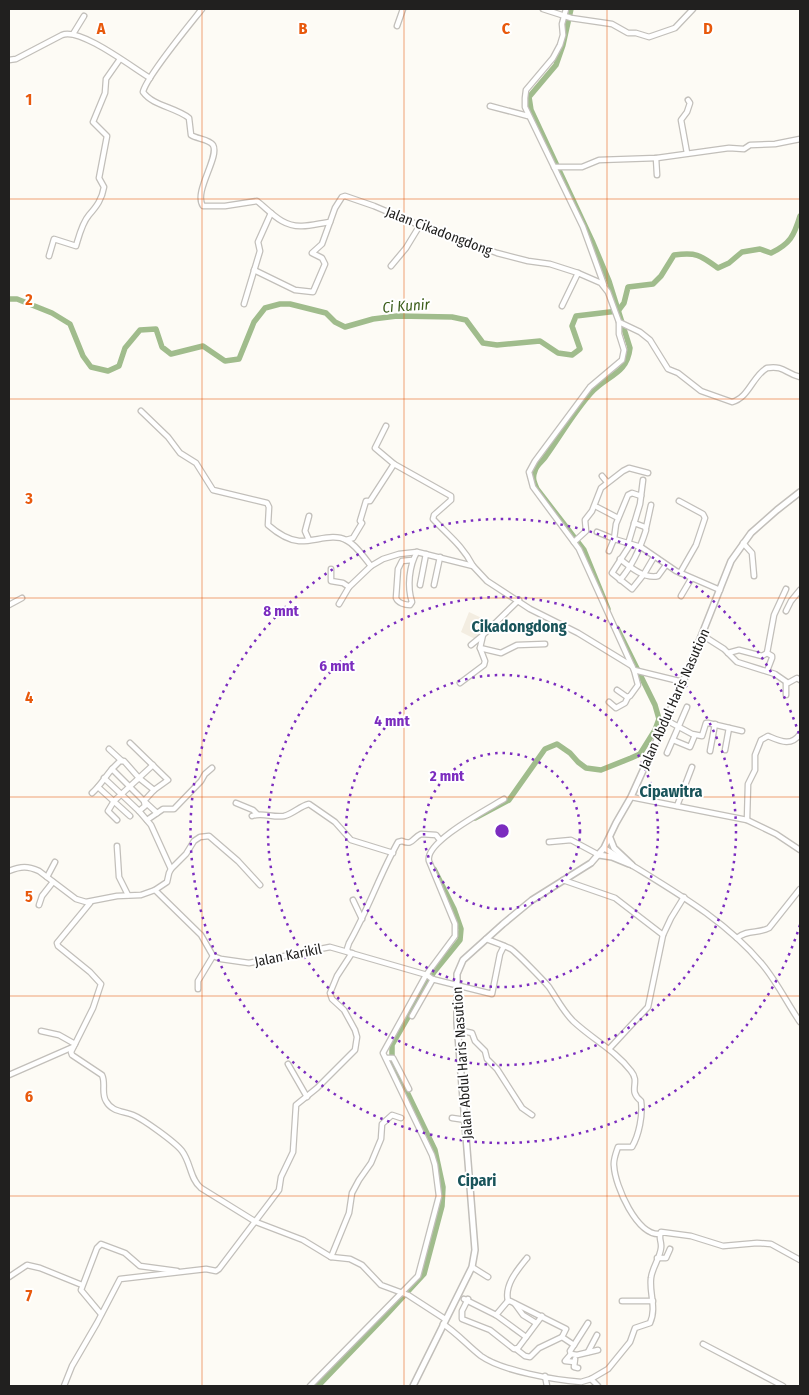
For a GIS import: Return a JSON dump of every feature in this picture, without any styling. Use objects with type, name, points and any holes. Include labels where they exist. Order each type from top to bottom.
[{"type":"main road","name":"Jalan Abdul Haris Nasution","points":[[413,1386],[472,1267],[475,1240],[456,984],[457,974],[463,960],[532,900],[591,863],[599,855],[631,797],[666,720],[731,561],[750,533],[800,492]]},
{"type":"main road","points":[[610,838],[614,848],[632,865]]},
{"type":"main road","points":[[599,855],[612,856],[632,865]]},
{"type":"street","points":[[202,9],[186,28],[144,87],[145,94],[156,103],[180,111],[189,118],[192,135],[213,145],[211,162],[201,194],[201,204],[206,207],[217,207],[257,201],[281,221],[294,226],[330,222],[322,244],[312,253],[321,257],[325,263],[313,292],[293,289],[254,270]]},
{"type":"street","points":[[397,26],[403,9]]},
{"type":"street","points":[[543,9],[571,18],[612,24],[628,33],[652,37],[675,28],[693,9]]},
{"type":"street","points":[[566,9],[560,46],[552,59],[526,90],[525,101],[528,116],[556,167],[583,227],[604,286],[620,323],[619,334],[624,350],[622,360],[590,387],[535,461],[529,472],[533,487],[576,540],[635,669],[638,685],[625,703],[616,708],[610,702]]},
{"type":"street","points":[[73,34],[84,16]]},
{"type":"street","points":[[9,60],[16,59],[66,33],[94,42],[150,78]]},
{"type":"street","points":[[49,256],[54,239],[76,246],[88,216],[94,211],[101,198],[104,186],[99,178],[107,136],[93,122],[98,115],[102,99],[106,93],[106,79],[120,59]]},
{"type":"street","points":[[687,153],[681,119],[690,103],[688,100]]},
{"type":"street","points":[[490,106],[528,116]]},
{"type":"street","points":[[556,167],[583,167],[599,160],[656,158],[729,148],[744,149],[750,144],[776,144],[800,139]]},
{"type":"street","points":[[656,158],[657,175]]},
{"type":"street","name":"Jalan Cikadongdong","points":[[330,222],[335,208],[343,196],[497,253],[528,261],[550,264],[578,273],[604,286]]},
{"type":"street","points":[[244,304],[261,249],[258,242],[271,214]]},
{"type":"street","points":[[391,266],[406,248],[420,225]]},
{"type":"street","points":[[562,306],[578,273]]},
{"type":"street","points":[[620,323],[640,332],[650,340],[668,369],[678,373],[701,391],[732,402],[740,398],[758,375],[767,368],[782,367],[795,376],[800,377]]},
{"type":"street","points":[[141,411],[171,440],[180,453],[196,463],[213,490],[267,503],[269,507],[267,523],[269,527],[295,540],[334,538],[346,540],[354,545],[371,566]]},
{"type":"street","points":[[386,426],[374,447],[383,457],[451,496],[451,500],[434,515],[433,519],[451,535],[473,566],[487,581],[519,600],[530,609],[578,633],[635,669],[683,682]]},
{"type":"street","points":[[346,540],[353,538],[362,524],[360,521],[366,501],[369,501],[394,464]]},
{"type":"street","points":[[576,540],[586,530],[584,520],[592,511],[600,489],[607,482],[629,468],[648,473]]},
{"type":"street","points":[[602,476],[607,482]]},
{"type":"street","points":[[643,480],[629,544],[612,573],[633,588],[654,557]]},
{"type":"street","points":[[609,551],[614,539],[618,518],[629,494],[641,496]]},
{"type":"street","points":[[679,501],[703,514],[705,518],[696,545],[680,573]]},
{"type":"street","points":[[620,580],[630,568],[641,547],[651,505]]},
{"type":"street","points":[[597,507],[618,518]]},
{"type":"street","points":[[309,516],[305,531],[309,540]]},
{"type":"street","points":[[634,523],[646,528]]},
{"type":"street","points":[[597,532],[641,547],[680,573],[720,590]]},
{"type":"street","points":[[744,543],[752,553],[754,576]]},
{"type":"street","points":[[339,604],[350,587],[371,566],[383,559],[398,554],[417,552],[473,566]]},
{"type":"street","points":[[412,560],[402,561],[398,569],[396,598],[398,602],[407,605],[410,605],[412,602],[409,591],[412,560],[417,552]]},
{"type":"street","points":[[420,585],[426,554]]},
{"type":"street","points":[[434,585],[440,558]]},
{"type":"street","points":[[620,559],[630,568],[656,577],[666,565]]},
{"type":"street","points":[[331,569],[331,581],[343,583],[350,587]]},
{"type":"street","points":[[681,596],[692,579]]},
{"type":"street","points":[[728,653],[739,650],[762,656],[767,653],[774,615],[786,589]]},
{"type":"street","points":[[786,612],[791,601],[800,590]]},
{"type":"street","points":[[9,604],[22,598]]},
{"type":"street","points":[[471,645],[519,600]]},
{"type":"street","points":[[460,683],[485,663],[480,648],[483,635]]},
{"type":"street","points":[[702,635],[728,653],[736,662],[775,674],[786,683]]},
{"type":"street","points":[[480,648],[501,653],[517,645],[545,644]]},
{"type":"street","points":[[767,653],[772,656],[767,671]]},
{"type":"street","points":[[786,683],[788,684],[797,678],[800,680]]},
{"type":"street","points":[[786,683],[786,695]]},
{"type":"street","points":[[617,690],[628,697]]},
{"type":"street","points":[[667,753],[688,707]]},
{"type":"street","points":[[666,720],[695,735],[713,738]]},
{"type":"street","points":[[702,736],[706,723],[742,731]]},
{"type":"street","points":[[710,751],[715,724]]},
{"type":"street","points":[[725,750],[729,728]]},
{"type":"street","points":[[747,820],[748,784],[755,770],[755,755],[761,740],[768,736],[782,742],[791,742],[796,740],[800,734]]},
{"type":"street","points":[[673,740],[690,747],[695,735]]},
{"type":"street","points":[[130,743],[168,780],[154,790],[144,801],[145,806],[139,811]]},
{"type":"street","points":[[109,749],[154,790]]},
{"type":"street","points":[[92,793],[112,769],[122,761]]},
{"type":"street","points":[[117,820],[108,811],[114,801],[153,766]]},
{"type":"street","points":[[677,806],[692,767]]},
{"type":"street","points":[[147,820],[163,809],[174,809],[201,781],[206,772],[212,768]]},
{"type":"street","points":[[112,769],[157,813]]},
{"type":"street","points":[[104,778],[147,820],[171,869]]},
{"type":"street","points":[[98,787],[130,816]]},
{"type":"street","points":[[631,797],[747,820],[776,834],[800,850]]},
{"type":"street","points":[[409,1089],[390,1058],[383,1053],[426,975],[456,934],[455,924],[428,858],[429,852],[440,840],[504,799]]},
{"type":"street","points":[[236,803],[253,810],[255,815],[268,816],[287,815],[309,804],[336,823],[351,839],[393,853]]},
{"type":"street","points":[[64,1386],[72,1366],[120,1279],[219,1269],[280,1187],[281,1177],[293,1152],[296,1107],[355,1050],[357,1036],[355,1030],[344,1010],[332,999],[330,993],[350,952],[347,949],[349,943],[362,919],[383,870],[399,841],[410,843],[421,834],[436,834],[440,840]]},
{"type":"street","points":[[9,870],[28,866],[49,875],[53,882],[76,899],[90,903],[128,895],[141,895],[155,890],[167,882],[171,869],[187,853],[194,841],[200,836],[209,836],[238,861],[260,884]]},
{"type":"street","points":[[549,842],[571,840],[599,855]]},
{"type":"street","points":[[117,846],[119,877],[128,895]]},
{"type":"street","points":[[604,848],[684,897],[709,914],[737,938],[763,965],[800,1022]]},
{"type":"street","points":[[49,875],[55,862]]},
{"type":"street","points":[[563,880],[615,898],[663,935]]},
{"type":"street","points":[[40,905],[42,896],[53,882]]},
{"type":"street","points":[[737,938],[744,933],[769,928],[800,889]]},
{"type":"street","points":[[155,890],[200,935],[213,956],[198,981],[198,989]]},
{"type":"street","points":[[609,1049],[648,1007],[663,935],[684,897]]},
{"type":"street","points":[[353,900],[362,919]]},
{"type":"street","points":[[90,903],[57,943],[58,946],[90,972],[101,984],[93,1008],[74,1046],[72,1055],[102,1075],[104,1079],[104,1096],[111,1107],[142,1120],[179,1148],[189,1164],[198,1185],[256,1221],[303,1240],[330,1257],[350,1259],[362,1265],[381,1284],[404,1294],[444,1321],[486,1359],[505,1368],[581,1382],[602,1374],[630,1342],[635,1328],[650,1323],[653,1316],[651,1278],[661,1248],[660,1234]]},
{"type":"street","points":[[486,939],[515,952],[545,982],[562,1010],[621,1058],[634,1075],[636,1083],[634,1093],[642,1103],[641,1116],[634,1144],[632,1147],[618,1146],[614,1167],[622,1192],[642,1228],[652,1234],[666,1232],[691,1236],[723,1246],[758,1243],[771,1244],[800,1260]]},
{"type":"street","points":[[426,975],[432,979],[493,993],[500,954],[504,946]]},
{"type":"street","name":"Jalan Karikil","points":[[213,956],[249,963],[326,947],[350,952],[426,975]]},
{"type":"street","points":[[412,1016],[432,979]]},
{"type":"street","points":[[458,1030],[472,1033],[475,1040],[485,1051],[487,1059],[497,1069],[522,1108],[532,1115]]},
{"type":"street","points":[[41,1031],[60,1035],[74,1046]]},
{"type":"street","points":[[9,1075],[74,1046]]},
{"type":"street","points":[[310,1386],[404,1294],[419,1274],[439,1193],[432,1155],[390,1058]]},
{"type":"street","points":[[288,1064],[307,1097]]},
{"type":"street","points":[[330,1257],[349,1213],[352,1194],[359,1180],[371,1164],[381,1139],[382,1124],[392,1115],[401,1118]]},
{"type":"street","points":[[452,1118],[466,1120]]},
{"type":"street","points":[[102,1314],[81,1290],[97,1248],[101,1244],[125,1253],[140,1266],[184,1272]]},
{"type":"street","points":[[657,1258],[666,1258],[670,1249]]},
{"type":"street","points":[[508,1301],[507,1296],[512,1277],[527,1258]]},
{"type":"street","points":[[9,1277],[27,1265],[40,1268],[82,1285]]},
{"type":"street","points":[[472,1267],[488,1277]]},
{"type":"street","points":[[456,1296],[496,1314],[526,1337]]},
{"type":"street","points":[[466,1300],[461,1313],[462,1319],[490,1330],[525,1356],[530,1357],[539,1348],[562,1337],[569,1323]]},
{"type":"street","points":[[508,1301],[515,1302],[566,1329]]},
{"type":"street","points":[[496,1314],[508,1301]]},
{"type":"street","points":[[622,1301],[653,1301]]},
{"type":"street","points":[[515,1302],[523,1315],[536,1324]]},
{"type":"street","points":[[516,1349],[542,1316]]},
{"type":"street","points":[[578,1368],[574,1368],[573,1355],[570,1351],[588,1323]]},
{"type":"street","points":[[588,1352],[597,1335]]},
{"type":"street","points":[[562,1337],[574,1345]]},
{"type":"street","points":[[703,1344],[783,1386]]},
{"type":"street","points":[[574,1362],[565,1361],[573,1355],[598,1350]]},
{"type":"street","points":[[545,1376],[547,1386]]},
{"type":"street","points":[[591,1379],[598,1386]]},
{"type":"shaded area","points":[[469,612],[488,621],[477,640],[461,632]]},
{"type":"waterway","points":[[571,9],[563,45],[556,65],[529,97],[531,110],[609,281],[630,348],[628,357],[621,369],[597,387],[573,416],[537,467],[534,473],[534,482],[537,489],[584,550],[608,609]]},
{"type":"waterway","name":"Ci Kunir","points":[[9,299],[17,299],[52,313],[70,324],[83,356],[91,367],[108,371],[119,366],[125,348],[140,330],[156,329],[162,347],[171,354],[203,346],[225,361],[239,359],[254,322],[265,308],[280,304],[290,304],[326,313],[335,322],[345,327],[373,319],[397,316],[452,317],[466,320],[483,343],[497,345],[540,341],[558,353],[572,355],[580,349],[572,326],[576,316],[618,311],[624,303],[628,287],[653,284],[661,276],[674,255],[693,254],[707,260],[718,268],[729,263],[742,252],[760,249],[771,253],[787,243],[796,229],[800,216]]},
{"type":"waterway","points":[[475,818],[509,800],[545,749],[557,744],[586,768],[601,770],[640,754],[655,730],[659,719],[655,705],[617,628]]},
{"type":"waterway","points":[[318,1386],[424,1274],[442,1206],[443,1187],[435,1150],[392,1061],[392,1045],[434,972],[460,940],[461,929],[454,909],[434,869]]},
{"type":"district","name":"Cikadongdong","points":[[519,626]]},
{"type":"district","name":"Cipawitra","points":[[671,791]]},
{"type":"district","name":"Cipari","points":[[477,1180]]}]
